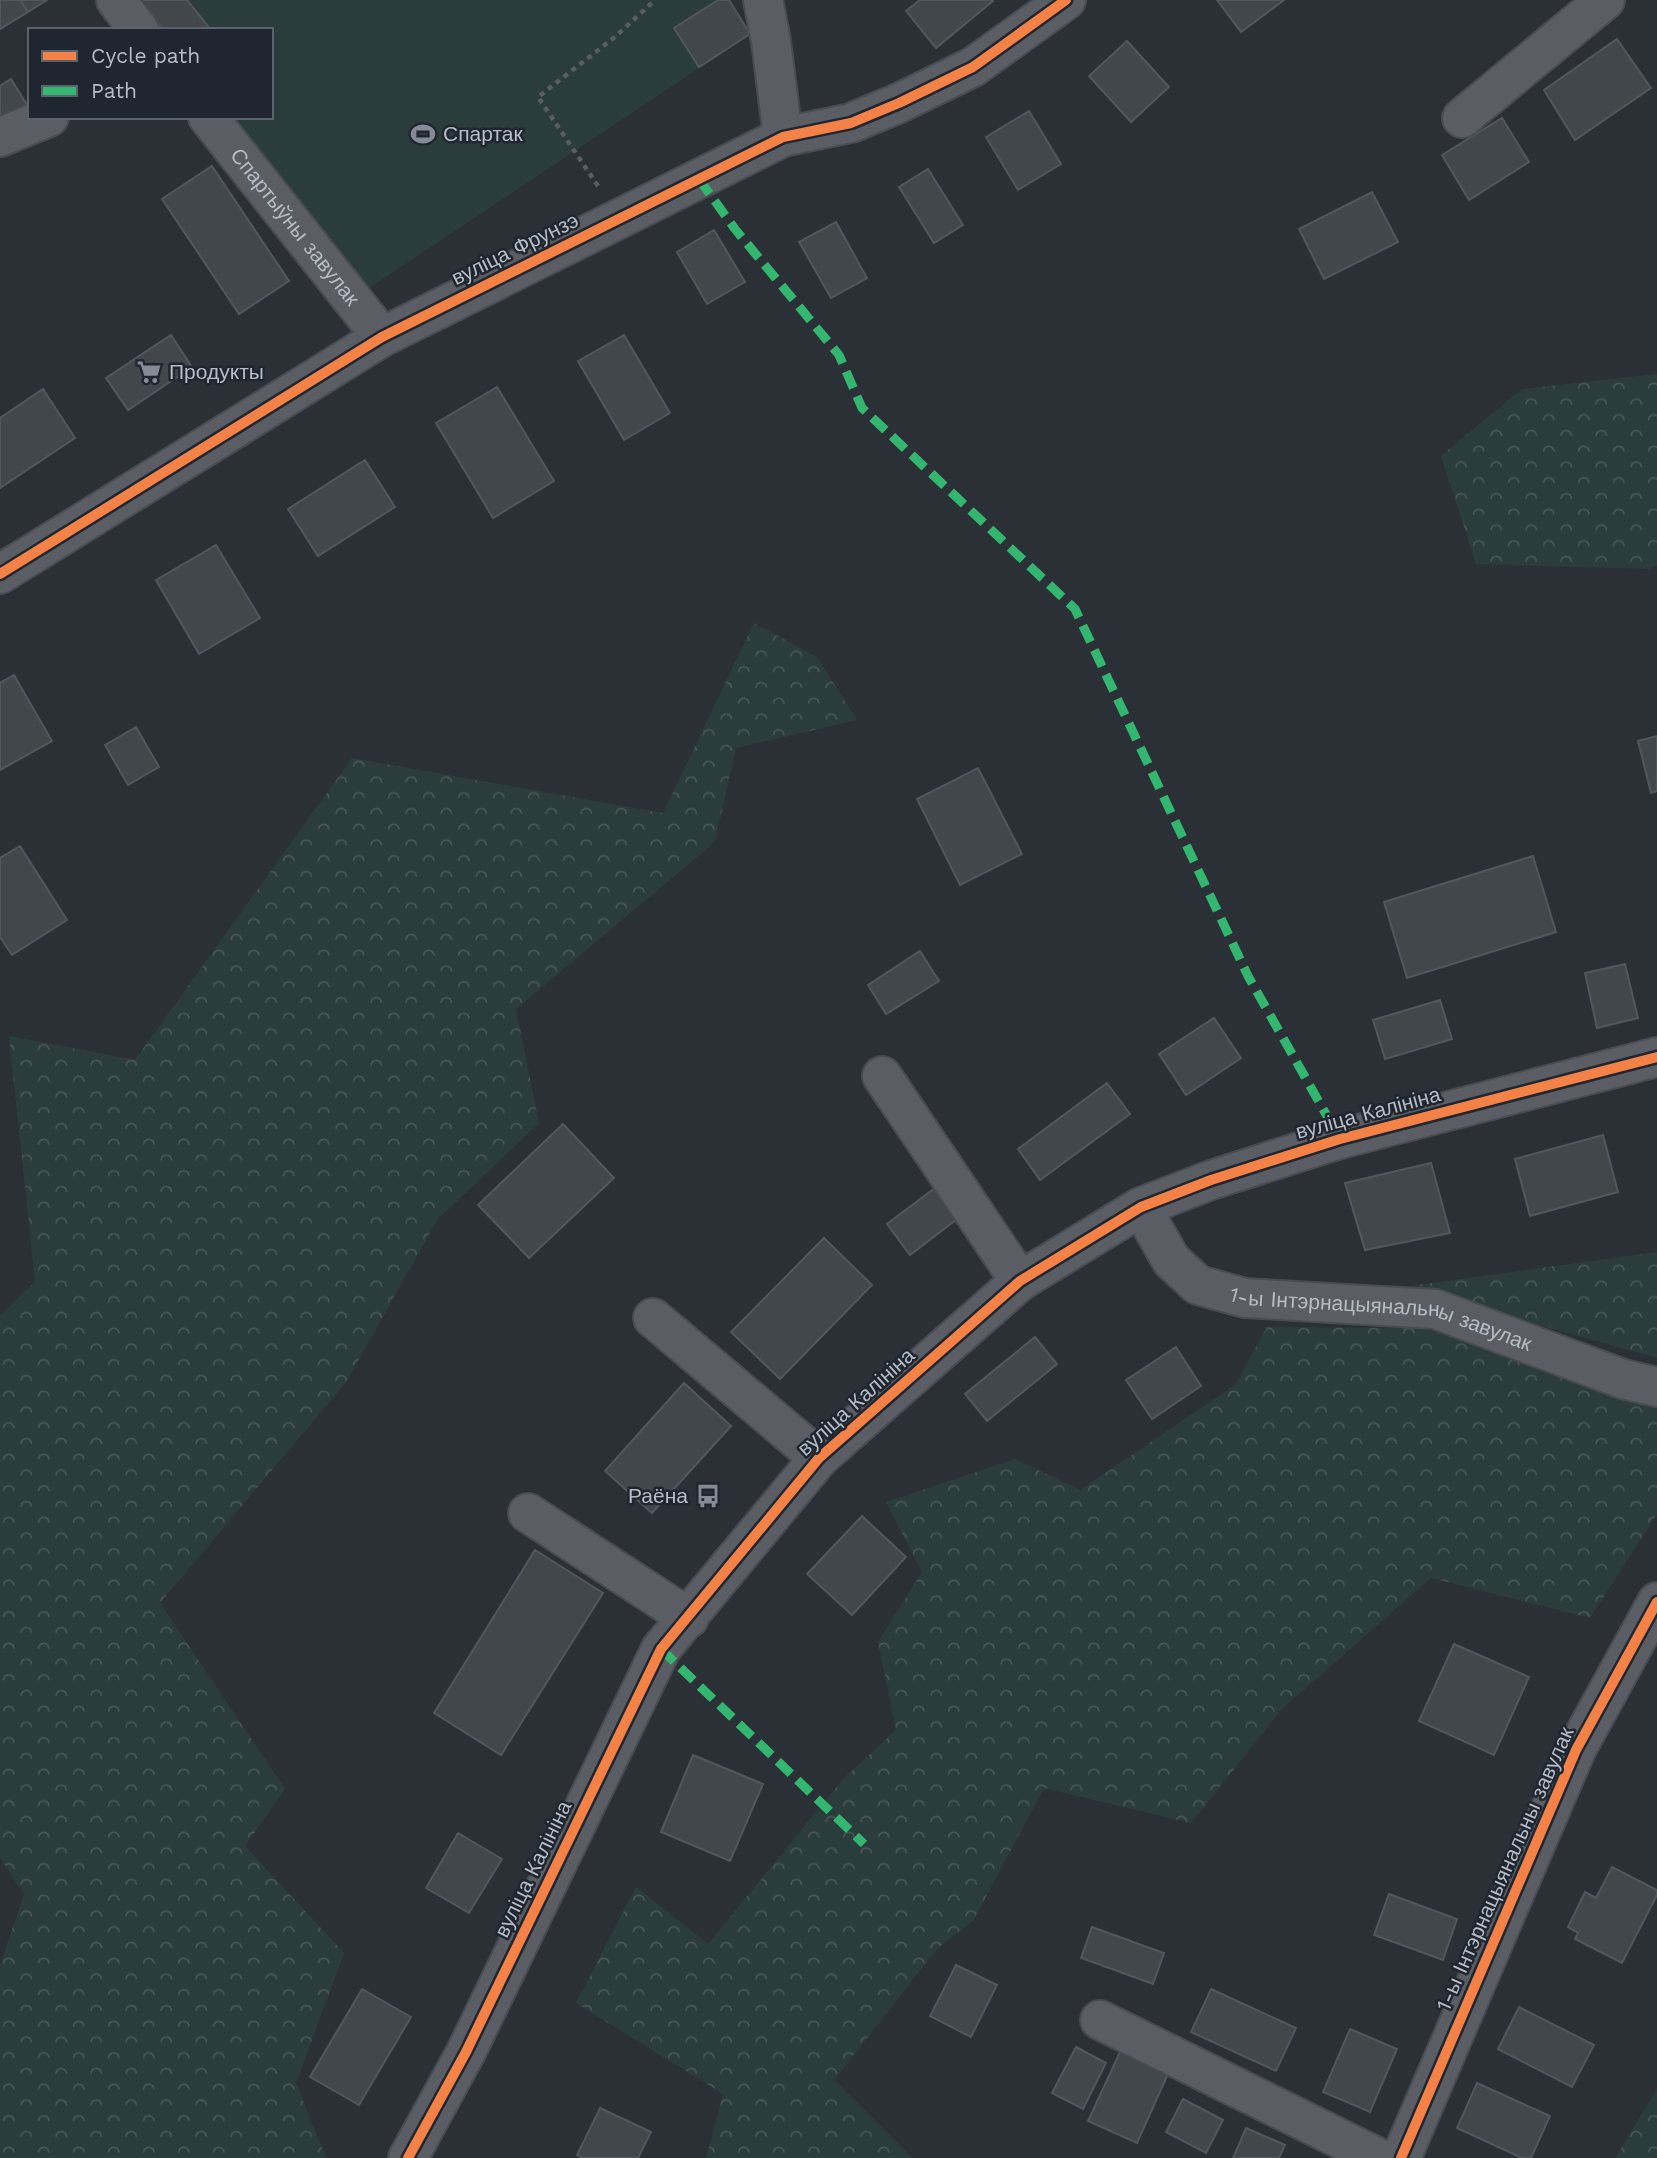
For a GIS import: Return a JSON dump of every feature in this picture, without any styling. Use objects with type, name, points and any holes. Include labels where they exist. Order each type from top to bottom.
[{"type":"street","points":[[116,0],[137,28]]},
{"type":"street","points":[[763,0],[783,137]]},
{"type":"street","name":"вуліца Фрунзэ","points":[[0,574],[382,337],[783,137],[851,123],[973,67],[1066,0]]},
{"type":"street","points":[[1462,118],[1605,0]]},
{"type":"street","points":[[0,137],[44,119]]},
{"type":"street","name":"Спартыўны завулак","points":[[210,119],[382,337]]},
{"type":"street","name":"вуліца Калініна","points":[[408,2158],[466,2052],[662,1649],[819,1458],[1020,1281],[1141,1207],[1210,1180],[1340,1139],[1657,1057]]},
{"type":"street","points":[[881,1076],[1020,1281]]},
{"type":"street","name":"1-ы Інтэрнацыянальны завулак","points":[[1141,1207],[1171,1260],[1198,1285],[1245,1298],[1434,1310],[1623,1379],[1657,1387]]},
{"type":"street","points":[[653,1318],[819,1458]]},
{"type":"street","points":[[528,1513],[689,1618]]},
{"type":"street","name":"1-ы Інтэрнацыянальны завулак","points":[[1401,2158],[1576,1750],[1657,1602]]},
{"type":"street","points":[[1100,2020],[1379,2158]]},
{"type":"path","points":[[620,219],[538,97],[615,37],[655,0]]},
{"type":"green space","name":"Спартак","points":[[139,0],[729,0],[750,34],[368,289],[234,119],[273,119],[273,28],[161,28]]},
{"type":"green space","points":[[1657,374],[1657,565],[1649,569],[1476,564],[1441,456],[1522,389]]},
{"type":"green space","points":[[754,623],[817,657],[857,720],[736,748],[715,842],[516,1009],[539,1123],[437,1220],[347,1381],[160,1603],[285,1789],[245,1846],[344,1953],[296,2083],[326,2158],[0,2158],[0,1965],[24,1894],[0,1858],[0,1316],[35,1282],[9,1036],[135,1060],[352,758],[663,813]]},
{"type":"green space","points":[[1657,1252],[1657,1358],[1403,1287]]},
{"type":"green space","points":[[1267,1327],[1423,1328],[1657,1405],[1657,1514],[1590,1618],[1431,1578],[1282,1709],[1191,1823],[1044,1788],[973,1921],[938,1948],[834,2080],[912,2158],[706,2158],[723,2094],[576,2003],[636,1887],[708,1944],[843,1779],[896,1730],[878,1642],[922,1572],[886,1502],[1015,1459],[1080,1490],[1235,1385]]},
{"type":"green space","points":[[1657,2089],[1657,2158],[1615,2158]]},
{"type":"building","points":[[0,0],[20,0],[28,12],[0,29]]},
{"type":"building","points":[[20,0],[47,0],[28,12]]},
{"type":"building","points":[[139,0],[187,0],[209,28],[161,28]]},
{"type":"building","points":[[718,0],[729,0],[750,34],[699,67],[674,28]]},
{"type":"building","points":[[920,0],[993,1],[936,48],[906,11]]},
{"type":"building","points":[[1217,0],[1284,0],[1241,32]]},
{"type":"building","points":[[1617,39],[1651,88],[1575,140],[1544,90]]},
{"type":"building","points":[[1127,41],[1169,87],[1131,122],[1089,76]]},
{"type":"building","points":[[11,79],[28,108],[0,119],[0,86]]},
{"type":"building","points":[[1029,111],[1061,164],[1018,190],[986,137]]},
{"type":"building","points":[[1502,118],[1529,162],[1469,200],[1442,155]]},
{"type":"building","points":[[212,166],[289,281],[239,314],[162,199]]},
{"type":"building","points":[[928,169],[963,225],[934,243],[899,187]]},
{"type":"building","points":[[1372,192],[1398,242],[1324,279],[1299,229]]},
{"type":"building","points":[[836,222],[867,278],[831,298],[799,242]]},
{"type":"building","points":[[714,230],[745,282],[707,304],[677,252]]},
{"type":"building","name":"Продукты","points":[[171,335],[192,367],[128,410],[106,378]]},
{"type":"building","points":[[624,335],[670,413],[624,440],[578,361]]},
{"type":"building","points":[[497,387],[554,481],[493,518],[436,423]]},
{"type":"building","points":[[43,389],[75,438],[0,488],[0,418]]},
{"type":"building","points":[[365,460],[395,507],[318,556],[288,509]]},
{"type":"building","points":[[216,545],[260,618],[199,654],[156,580]]},
{"type":"building","points":[[14,675],[52,741],[0,770],[0,683]]},
{"type":"building","points":[[136,727],[159,767],[128,785],[105,745]]},
{"type":"building","points":[[1657,736],[1657,791],[1651,793],[1638,741]]},
{"type":"building","points":[[978,768],[1022,854],[960,885],[917,799]]},
{"type":"building","points":[[20,846],[67,920],[12,955],[0,937],[0,858]]},
{"type":"building","points":[[1533,856],[1556,932],[1407,978],[1384,902]]},
{"type":"building","points":[[920,951],[939,981],[886,1014],[868,985]]},
{"type":"building","points":[[1625,964],[1638,1018],[1597,1028],[1585,973]]},
{"type":"building","points":[[1440,1000],[1452,1039],[1385,1059],[1373,1020]]},
{"type":"building","points":[[1214,1018],[1241,1058],[1186,1095],[1159,1054]]},
{"type":"building","points":[[1107,1083],[1130,1114],[1040,1180],[1018,1149]]},
{"type":"building","points":[[563,1124],[614,1178],[529,1258],[478,1205]]},
{"type":"building","points":[[1603,1135],[1618,1192],[1530,1216],[1515,1159]]},
{"type":"building","points":[[1431,1163],[1450,1233],[1365,1250],[1345,1183]]},
{"type":"building","points":[[935,1188],[957,1219],[910,1255],[887,1224]]},
{"type":"building","points":[[824,1238],[872,1285],[780,1379],[731,1332]]},
{"type":"building","points":[[1035,1337],[1057,1364],[987,1421],[965,1394]]},
{"type":"building","points":[[1176,1347],[1201,1386],[1152,1419],[1126,1380]]},
{"type":"building","points":[[684,1383],[731,1426],[652,1513],[605,1471]]},
{"type":"building","points":[[862,1516],[906,1557],[852,1615],[807,1574]]},
{"type":"building","points":[[535,1550],[603,1593],[501,1755],[434,1713]]},
{"type":"building","points":[[1454,1644],[1529,1677],[1494,1755],[1419,1721]]},
{"type":"building","points":[[693,1755],[763,1784],[730,1861],[661,1832]]},
{"type":"building","points":[[458,1833],[502,1859],[469,1913],[426,1888]]},
{"type":"building","points":[[1612,1867],[1657,1890],[1657,1895],[1622,1963],[1575,1939],[1578,1933],[1568,1927],[1585,1892],[1596,1898]]},
{"type":"building","points":[[1389,1894],[1457,1919],[1443,1960],[1374,1935]]},
{"type":"building","points":[[1092,1927],[1164,1953],[1153,1984],[1081,1958]]},
{"type":"building","points":[[956,1965],[997,1985],[971,2037],[930,2016]]},
{"type":"building","points":[[362,1989],[411,2017],[359,2105],[310,2077]]},
{"type":"building","points":[[1211,1989],[1296,2028],[1276,2071],[1191,2032]]},
{"type":"building","points":[[1519,2007],[1594,2045],[1572,2087],[1498,2049]]},
{"type":"building","points":[[1350,2029],[1397,2049],[1370,2112],[1323,2092]]},
{"type":"building","points":[[1076,2047],[1106,2063],[1083,2109],[1052,2093]]},
{"type":"building","points":[[1120,2052],[1168,2074],[1137,2143],[1088,2121]]},
{"type":"building","points":[[1477,2083],[1550,2116],[1531,2158],[1522,2158],[1457,2128]]},
{"type":"building","points":[[1183,2099],[1223,2120],[1206,2153],[1166,2132]]},
{"type":"building","points":[[600,2108],[651,2132],[638,2158],[583,2158],[577,2155]]},
{"type":"building","points":[[1246,2128],[1285,2145],[1279,2158],[1233,2158]]},
{"type":"marked path","points":[[699,179],[735,229],[839,355],[862,408],[1075,609],[1248,976],[1340,1139]]},
{"type":"marked path","points":[[661,1649],[864,1844]]},
{"type":"cycle path","points":[[0,574],[382,337],[783,137],[851,123],[973,67],[1066,0]]},
{"type":"cycle path","points":[[408,2158],[466,2052],[661,1649],[819,1458],[1020,1281],[1141,1207],[1211,1180],[1340,1139],[1657,1057]]},
{"type":"cycle path","points":[[1401,2158],[1576,1750],[1657,1602]]},
{"type":"place","name":"Спартак","points":[[423,134]]},
{"type":"place","name":"Продукты","points":[[149,372]]},
{"type":"place","name":"Раёна","points":[[708,1496]]}]
